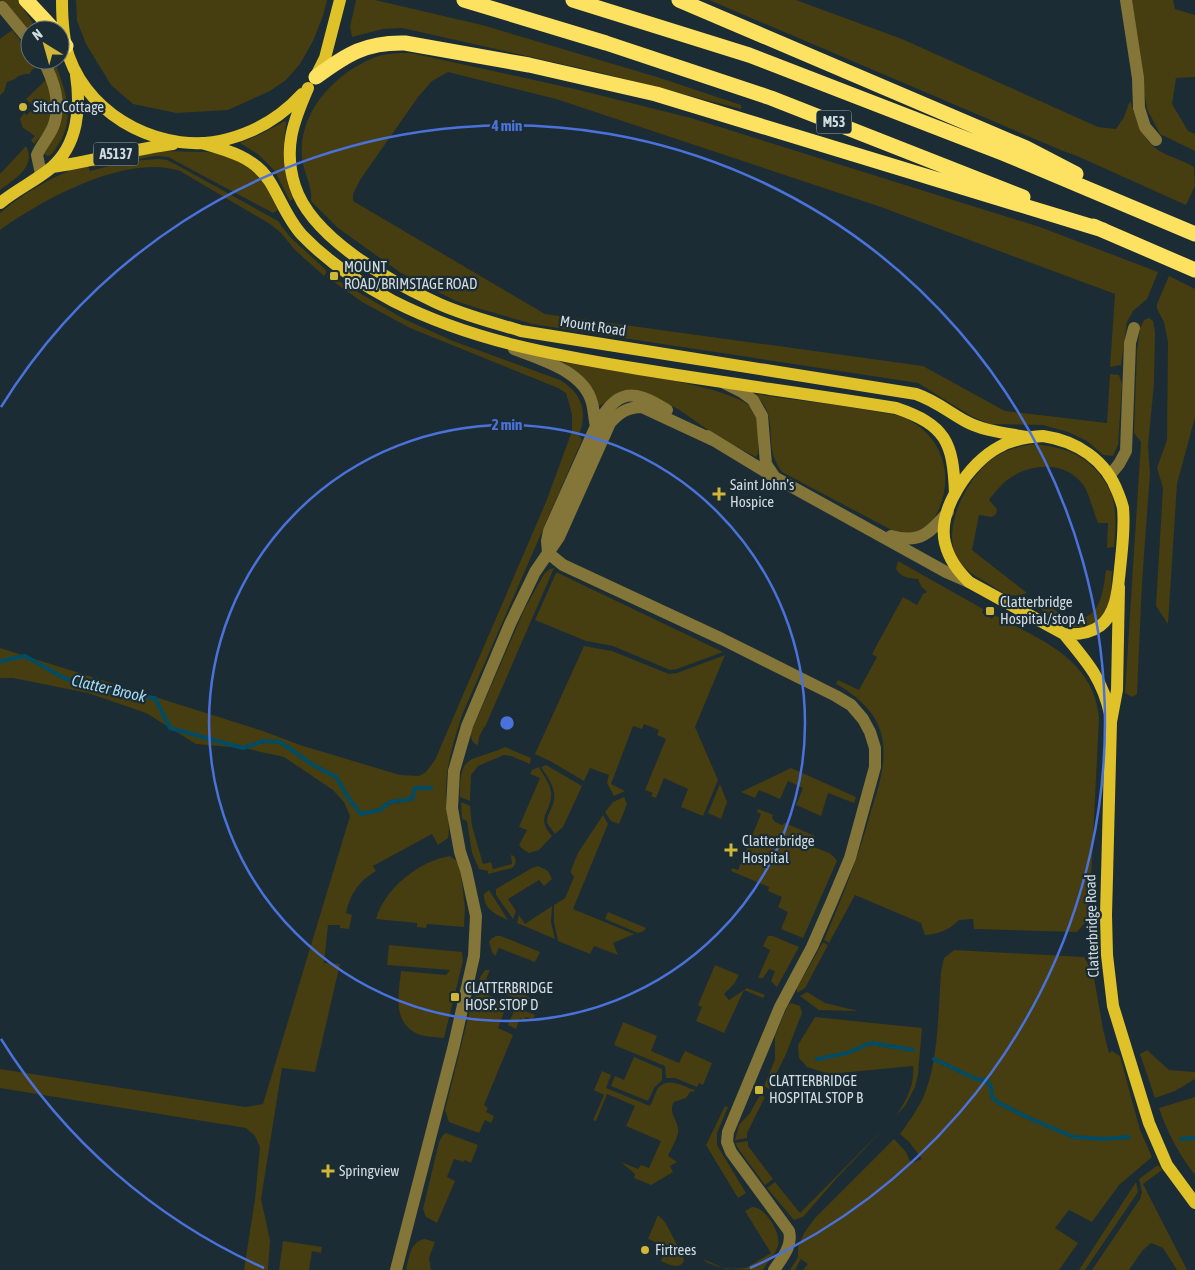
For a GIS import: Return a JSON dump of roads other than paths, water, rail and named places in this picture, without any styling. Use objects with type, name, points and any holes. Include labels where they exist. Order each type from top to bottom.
[{"type":"highway","points":[[26,0],[45,20]]},
{"type":"highway","name":"M53","points":[[464,0],[606,43],[771,98],[982,180],[1195,270]]},
{"type":"highway","name":"M53","points":[[573,0],[749,55],[1005,154],[1195,234]]},
{"type":"highway","points":[[679,0],[1026,148],[1172,224]]},
{"type":"highway","points":[[312,82],[331,66],[362,48],[390,42],[529,65],[656,94],[1103,230]]},
{"type":"main road","points":[[62,0],[62,20]]},
{"type":"main road","name":"Mount Road","points":[[340,0],[325,58],[294,120],[290,155],[295,186],[304,206],[325,232],[351,253],[378,271],[436,303],[521,331],[916,394],[933,400],[966,421],[984,429],[1026,437]]},
{"type":"main road","points":[[70,58],[75,70],[95,98],[120,120],[150,135],[180,143],[202,143],[227,139],[255,130],[285,111],[312,82]]},
{"type":"main road","name":"A5137","points":[[0,204],[15,191],[46,171],[66,149],[77,124],[79,107],[75,70]]},
{"type":"main road","name":"A5137","points":[[46,171],[112,154],[180,143]]},
{"type":"main road","points":[[202,143],[234,153],[257,168],[269,181],[283,208],[302,234],[325,255],[358,280],[392,300],[427,317],[500,343],[566,357],[896,408],[916,415],[932,424],[942,435],[954,464],[956,493]]},
{"type":"main road","points":[[1043,436],[1057,438],[1074,444],[1093,456],[1114,481],[1123,506],[1123,543],[1114,606],[1101,625],[1079,635],[1064,634],[969,582],[959,572],[951,559],[945,542],[944,528],[948,512],[961,483],[982,459],[998,447],[1026,437],[1043,436]]},
{"type":"main road","name":"Clatterbridge Road","points":[[1118,588],[1117,690],[1111,722],[1106,881],[1107,954],[1113,1006],[1149,1123],[1167,1165],[1195,1203]]},
{"type":"main road","name":"Clatterbridge Road","points":[[1064,634],[1097,676],[1106,699],[1111,722]]},
{"type":"street","points":[[1126,0],[1138,78],[1139,108],[1146,127],[1156,140]]},
{"type":"street","points":[[2,7],[20,29]]},
{"type":"street","points":[[46,171],[37,155],[52,129],[56,118],[57,103],[56,90],[48,70]]},
{"type":"street","points":[[1110,475],[1126,451],[1130,343],[1134,328]]},
{"type":"street","points":[[500,343],[560,368],[580,381],[592,401],[596,426]]},
{"type":"street","points":[[719,381],[742,392],[753,400],[762,416],[766,464],[776,478]]},
{"type":"street","points":[[774,1270],[789,1247],[791,1238],[789,1231],[731,1152],[727,1142],[728,1132],[780,1007],[812,947],[850,858],[875,767],[875,748],[863,718],[851,705],[722,639],[563,565],[548,552],[547,541],[549,531],[605,410],[620,398],[630,395],[639,396],[649,399],[776,478],[946,572],[969,582]]},
{"type":"street","points":[[396,1270],[454,1045],[474,956],[476,916],[460,852],[452,808],[454,771],[467,726],[510,624],[535,572],[559,537],[610,424],[618,414],[633,407],[642,407],[713,440]]},
{"type":"street","points":[[872,530],[904,540],[920,538],[934,529],[948,512]]},
{"type":"waterway","name":"Clatter Brook","points":[[0,662],[25,656],[64,678],[123,695],[155,698],[170,728],[243,748],[264,741],[280,742],[315,766],[336,777],[349,799],[361,814],[380,810],[390,802],[412,799],[415,788],[431,788]]},
{"type":"waterway","points":[[817,1059],[847,1053],[871,1043],[913,1050]]},
{"type":"waterway","points":[[934,1059],[976,1079],[986,1080],[991,1087],[992,1097],[999,1103],[1074,1137],[1103,1139],[1129,1137]]},
{"type":"waterway","name":"Clatter Brook","points":[[1181,1139],[1195,1138]]},
{"type":"place","name":"Sitch Cottage","points":[[23,107]]},
{"type":"place","name":"MOUNT ROAD/BRIMSTAGE ROAD","points":[[334,276]]},
{"type":"place","name":"Saint John's Hospice","points":[[719,494]]},
{"type":"place","name":"Clatterbridge Hospital/stop A","points":[[990,611]]},
{"type":"place","name":"Clatterbridge Hospital","points":[[731,850]]},
{"type":"place","name":"CLATTERBRIDGE HOSP. STOP D","points":[[455,997]]},
{"type":"place","name":"CLATTERBRIDGE HOSPITAL STOP B","points":[[759,1090]]},
{"type":"place","name":"Springview","points":[[328,1171]]},
{"type":"place","name":"Firtrees","points":[[645,1250]]}]
